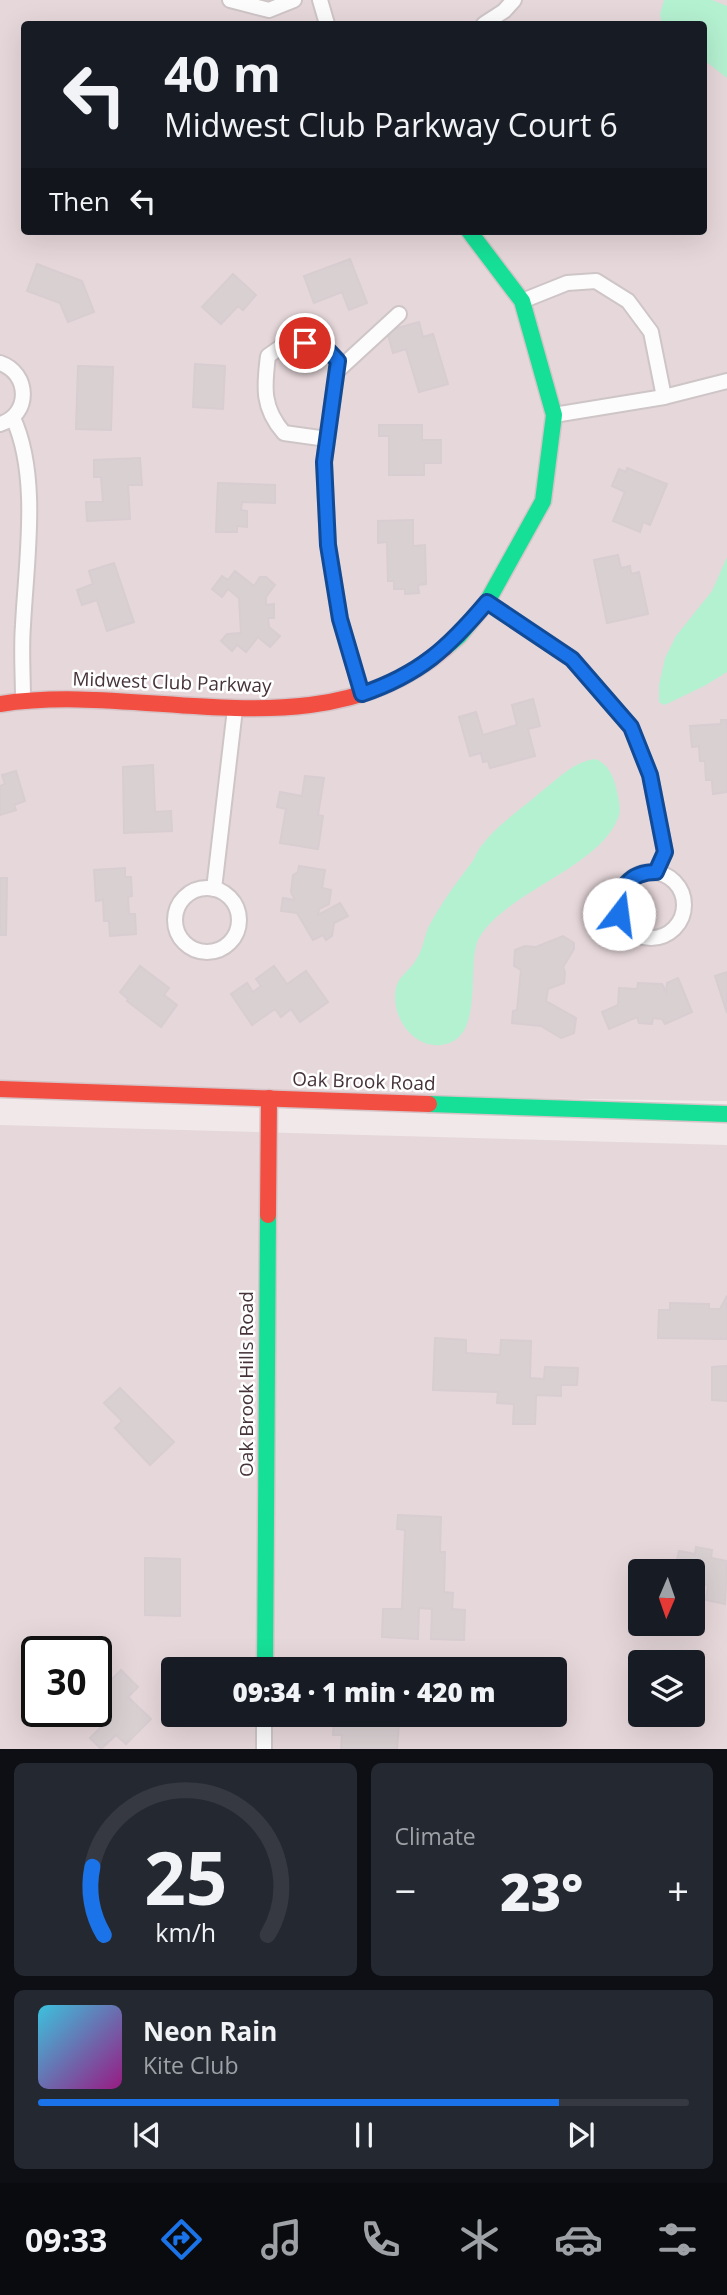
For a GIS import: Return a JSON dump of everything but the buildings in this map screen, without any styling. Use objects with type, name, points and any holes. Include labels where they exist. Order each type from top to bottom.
[{"type":"street","points":[[230,0],[268,10],[294,0]]},
{"type":"street","points":[[320,0],[326,21]]},
{"type":"street","points":[[489,21],[504,12],[514,0]]},
{"type":"street","name":"Midwest Club Parkway","points":[[0,704],[23,700],[109,700],[235,709],[297,706],[350,698],[389,684],[430,661],[459,636],[487,602],[543,501],[554,415],[522,301],[471,235]]},
{"type":"street","points":[[522,301],[568,283],[596,281],[628,301],[651,332],[664,397]]},
{"type":"street","points":[[337,371],[399,314]]},
{"type":"street","points":[[327,439],[284,433],[271,419],[264,387],[268,356],[288,342],[322,344],[338,361],[324,462],[328,545],[340,619],[362,694]]},
{"type":"street","points":[[0,363],[13,369],[24,388],[20,409],[7,421],[22,437],[28,499],[30,542],[23,627],[23,700]]},
{"type":"street","points":[[554,415],[664,397],[727,381]]},
{"type":"street","points":[[487,602],[572,659],[631,727],[650,775],[665,852],[656,872]]},
{"type":"street","points":[[214,889],[235,709]]},
{"type":"street","points":[[656,872],[667,875],[676,882],[682,891],[684,914],[670,932],[660,937],[648,938],[629,930],[619,914],[619,895],[629,880],[637,874],[656,872]]},
{"type":"street","points":[[214,889],[224,893],[237,910],[237,932],[231,941],[213,952],[202,952],[192,949],[178,934],[175,914],[185,897],[194,891],[214,889]]},
{"type":"street","name":"Oak Brook Road","points":[[0,1089],[727,1114]]},
{"type":"street","name":"Oak Brook Hills Road","points":[[265,1657],[269,1098]]},
{"type":"street","points":[[264,1727],[264,1749]]},
{"type":"shaded area","points":[[0,0],[727,0],[727,1101],[0,1091]]},
{"type":"shaded area","points":[[664,0],[712,0],[727,6],[727,78],[707,62],[707,21],[661,21],[660,14]]},
{"type":"shaded area","points":[[727,557],[727,672],[664,705],[659,702],[659,685],[665,658],[676,636],[712,591]]},
{"type":"shaded area","points":[[595,759],[603,763],[611,774],[619,803],[618,818],[608,836],[573,866],[529,893],[492,922],[479,938],[475,950],[470,1016],[464,1030],[455,1040],[441,1045],[430,1045],[421,1041],[405,1028],[400,1019],[396,1009],[396,988],[399,980],[419,955],[428,928],[438,911],[480,848],[496,830],[567,771],[580,763]]},
{"type":"shaded area","points":[[0,1125],[727,1145],[727,1749],[0,1749]]},
{"type":"traffic: fast","points":[[445,648],[459,636],[487,602],[543,501],[554,415],[522,301],[472,235]]},
{"type":"traffic: fast","points":[[429,1104],[727,1114]]},
{"type":"traffic: fast","points":[[265,1657],[268,1215]]},
{"type":"traffic: jam","points":[[0,704],[56,699],[230,708],[288,707],[343,699],[396,680],[445,648]]},
{"type":"traffic: jam","points":[[0,1089],[429,1104]]},
{"type":"traffic: jam","points":[[268,1215],[269,1098]]},
{"type":"route","points":[[305,343],[322,344],[338,361],[324,462],[328,545],[340,619],[362,694],[389,684],[430,661],[459,636],[487,602],[572,659],[631,727],[650,775],[665,852],[656,872],[637,874],[623,887],[619,895],[619,914]]}]
